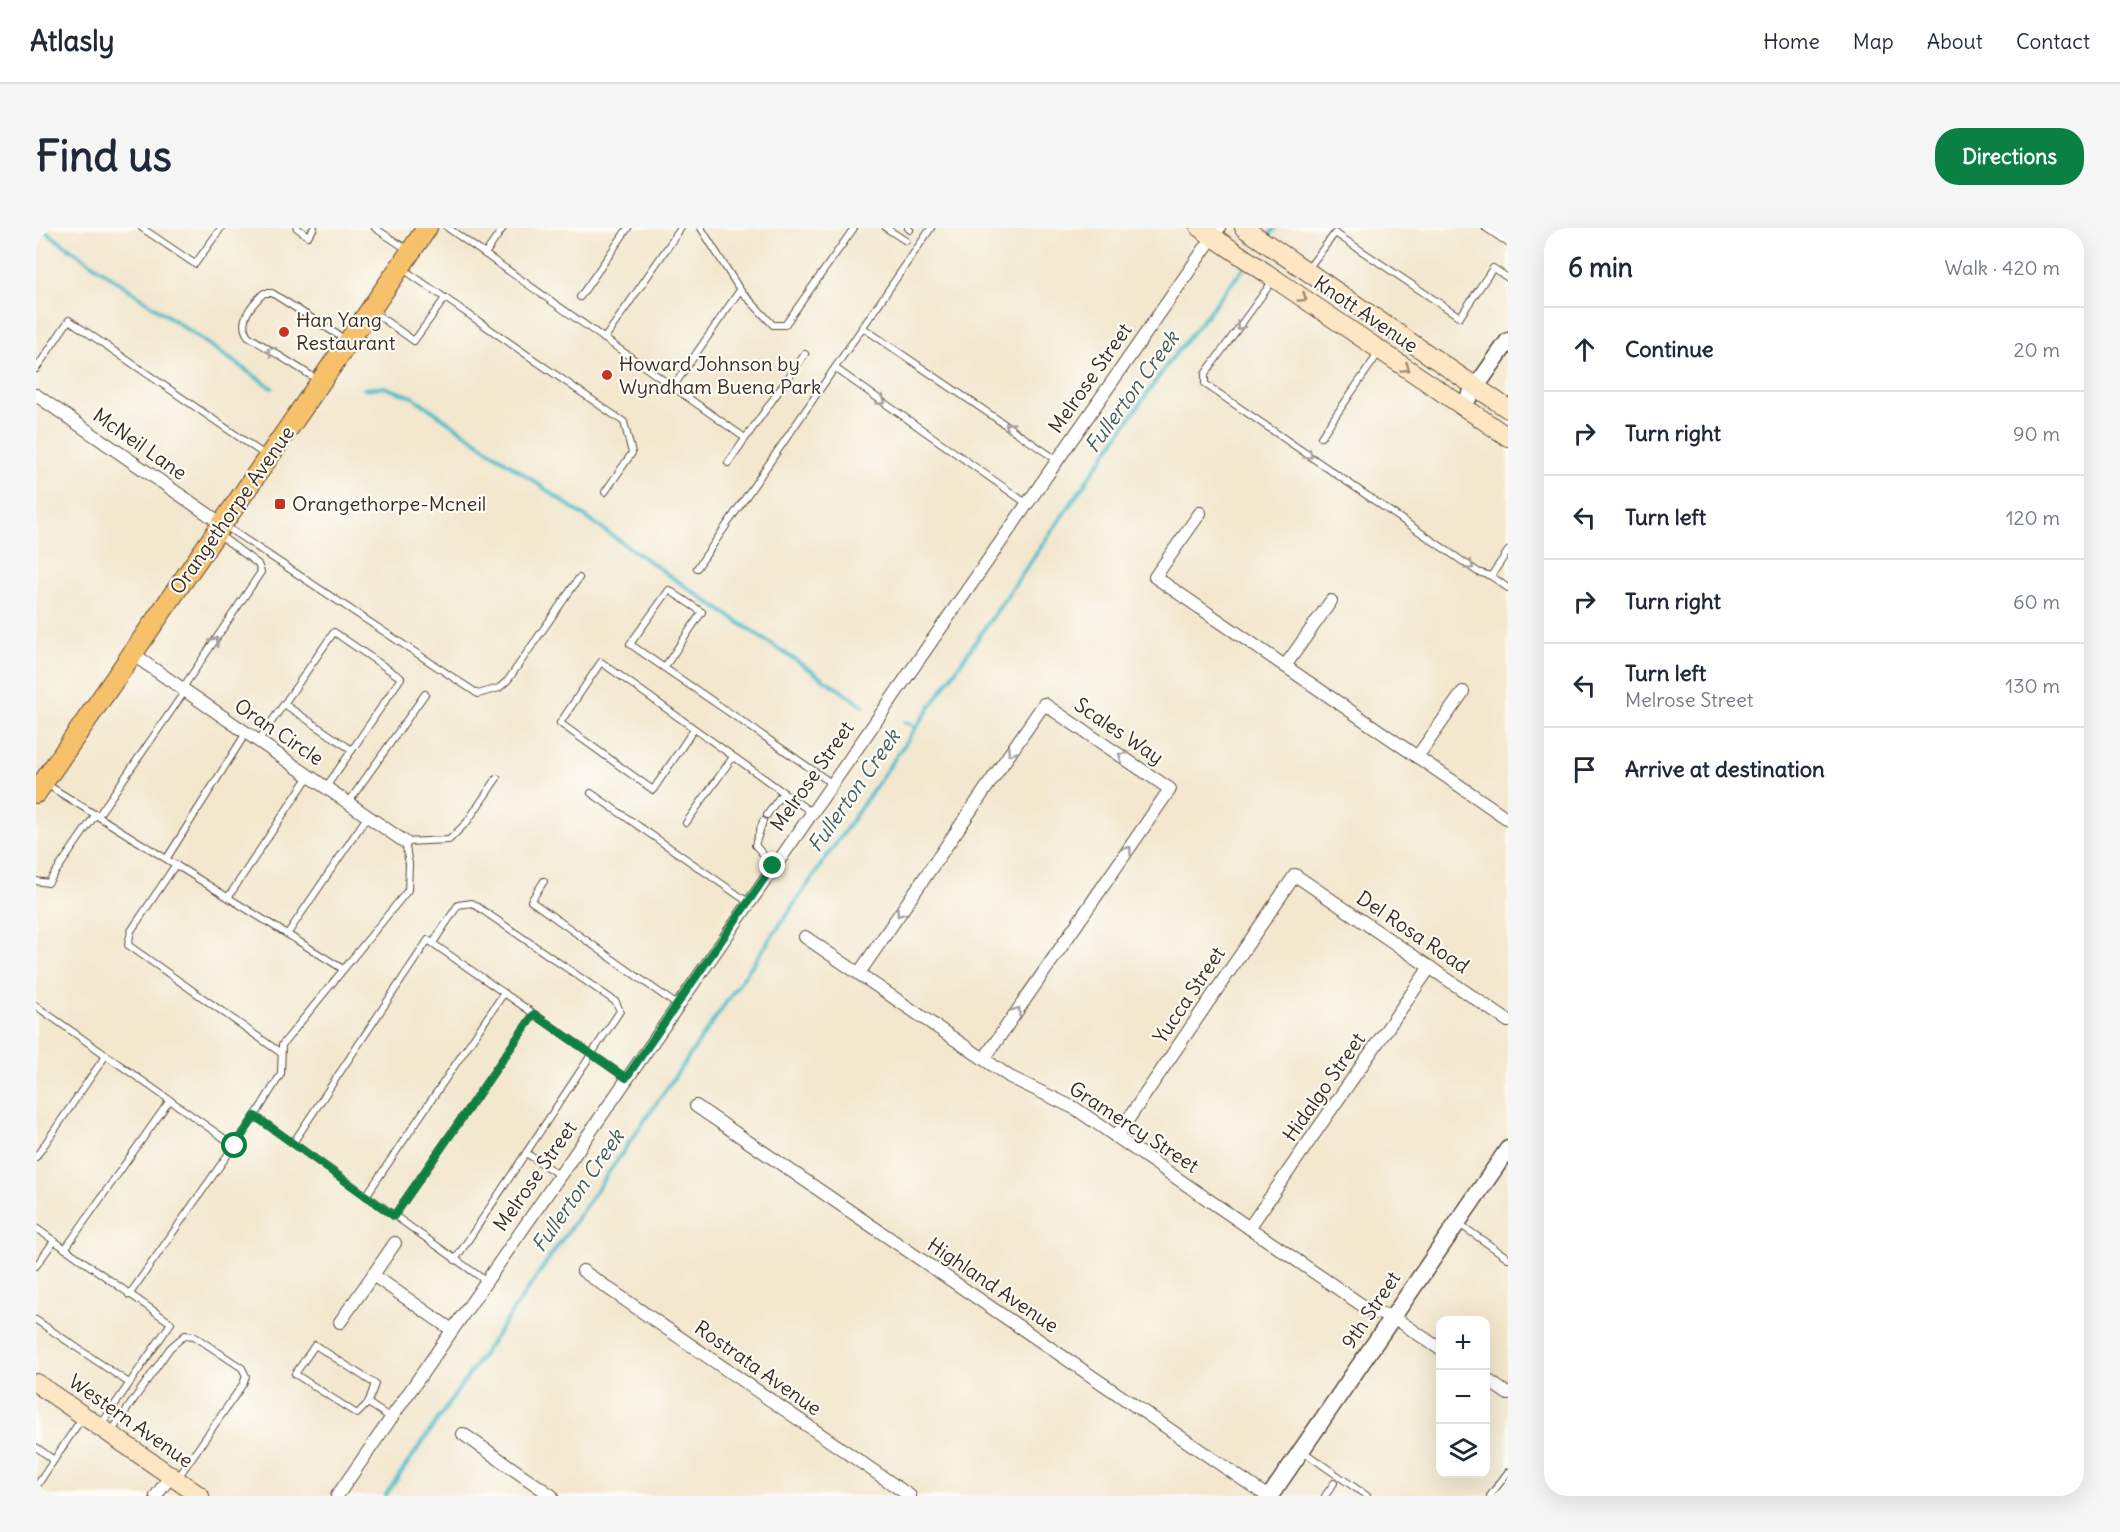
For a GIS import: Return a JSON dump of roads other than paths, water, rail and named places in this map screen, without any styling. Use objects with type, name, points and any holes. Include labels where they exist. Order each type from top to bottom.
[{"type":"main road","name":"Orangethorpe Avenue","points":[[39,785],[427,228]]},
{"type":"main road","name":"Knott Avenue","points":[[1245,229],[1508,409]]},
{"type":"main road","name":"Knott Avenue","points":[[1210,231],[1232,250],[1508,437]]},
{"type":"main road","name":"Western Avenue","points":[[36,1383],[200,1496]]},
{"type":"street","name":"Melrose Street","points":[[337,1496],[1057,460],[1210,231]]},
{"type":"street","points":[[1462,406],[1508,341]]},
{"type":"street","name":"McNeil Lane","points":[[36,395],[219,529]]},
{"type":"street","points":[[1200,513],[1155,577],[1508,819]]},
{"type":"street","points":[[1285,666],[1331,601]]},
{"type":"street","name":"Oran Circle","points":[[132,654],[405,842]]},
{"type":"street","points":[[1416,757],[1463,692]]},
{"type":"street","name":"Scales Way","points":[[859,973],[1044,704],[1170,789],[984,1059]]},
{"type":"street","name":"Del Rosa Road","points":[[1295,875],[1508,1021]]},
{"type":"street","name":"Yucca Street","points":[[1116,1137],[1295,875]]},
{"type":"street","name":"Gramercy Street","points":[[806,937],[984,1059],[1027,1086],[1077,1109],[1372,1312],[1392,1317],[1436,1346]]},
{"type":"street","name":"Hidalgo Street","points":[[1250,1228],[1430,968]]},
{"type":"street","name":"Highland Avenue","points":[[696,1106],[1270,1496]]},
{"type":"street","name":"9th Street","points":[[1270,1496],[1508,1149]]},
{"type":"street","points":[[340,1322],[395,1243]]},
{"type":"street","name":"Rostrata Avenue","points":[[583,1272],[910,1496]]},
{"type":"street","points":[[373,1275],[452,1330]]},
{"type":"street","points":[[1490,1382],[1508,1394]]},
{"type":"street","points":[[463,1434],[552,1496]]},
{"type":"street","points":[[156,1496],[174,1477]]},
{"type":"lane","points":[[142,228],[195,264],[220,228]]},
{"type":"lane","points":[[297,228],[308,236],[314,228]]},
{"type":"lane","points":[[375,228],[445,298],[624,422],[632,453],[605,492]]},
{"type":"lane","points":[[448,228],[746,438]]},
{"type":"lane","points":[[485,254],[503,228]]},
{"type":"lane","points":[[580,297],[628,228]]},
{"type":"lane","points":[[604,339],[681,228]]},
{"type":"lane","points":[[701,228],[740,290],[773,325],[785,325],[854,228]]},
{"type":"lane","points":[[886,228],[906,242]]},
{"type":"lane","points":[[697,568],[930,228]]},
{"type":"lane","points":[[1486,228],[1508,243]]},
{"type":"lane","points":[[1307,271],[1335,233],[1460,317],[1493,268],[1508,278]]},
{"type":"lane","points":[[1270,276],[1205,374],[1205,384],[1478,572],[1491,576],[1508,588]]},
{"type":"lane","points":[[673,387],[740,290]]},
{"type":"lane","points":[[321,382],[248,336],[243,329],[242,322],[264,293],[272,293],[348,342]]},
{"type":"lane","points":[[370,310],[414,341],[445,298]]},
{"type":"lane","points":[[36,369],[69,320],[268,457]]},
{"type":"lane","points":[[862,327],[1057,460]]},
{"type":"lane","points":[[1321,437],[1380,350]]},
{"type":"lane","points":[[728,463],[805,354]]},
{"type":"lane","points":[[835,368],[1026,503]]},
{"type":"lane","points":[[219,529],[478,694],[499,688],[508,680],[579,578]]},
{"type":"lane","points":[[36,881],[48,883],[183,690],[261,572],[258,564],[219,529]]},
{"type":"lane","points":[[1491,576],[1508,551]]},
{"type":"lane","points":[[664,668],[702,612],[669,590],[630,644],[664,668],[831,783]]},
{"type":"lane","points":[[258,741],[334,632],[401,678],[326,788]]},
{"type":"lane","points":[[694,729],[653,790],[560,723],[601,662],[811,812]]},
{"type":"lane","points":[[348,803],[425,694]]},
{"type":"lane","points":[[284,704],[352,750]]},
{"type":"lane","points":[[167,858],[246,733]]},
{"type":"lane","points":[[686,823],[733,757]]},
{"type":"lane","points":[[229,896],[309,776]]},
{"type":"lane","points":[[129,1295],[235,1146],[281,1074],[282,1045],[408,890],[409,864],[405,842],[449,840],[467,822],[497,778]]},
{"type":"lane","points":[[39,785],[97,815],[343,969]]},
{"type":"lane","points":[[773,866],[754,845],[765,818],[783,792]]},
{"type":"lane","points":[[591,793],[748,902]]},
{"type":"lane","points":[[288,933],[367,817]]},
{"type":"lane","points":[[176,864],[131,931],[128,945],[282,1053]]},
{"type":"lane","points":[[544,881],[531,901],[677,1005]]},
{"type":"lane","points":[[433,943],[458,905],[471,903],[619,1005],[618,1015],[455,1260]]},
{"type":"lane","points":[[293,1143],[428,940],[626,1078]]},
{"type":"lane","points":[[366,1196],[504,993]]},
{"type":"lane","points":[[36,1006],[235,1146]]},
{"type":"lane","points":[[394,1216],[534,1014]]},
{"type":"lane","points":[[36,1156],[106,1056]]},
{"type":"lane","points":[[65,1249],[170,1100]]},
{"type":"lane","points":[[255,1116],[486,1281]]},
{"type":"lane","points":[[526,1153],[559,1175]]},
{"type":"lane","points":[[1457,1222],[1508,1258]]},
{"type":"lane","points":[[36,1228],[171,1323],[129,1383],[105,1430]]},
{"type":"lane","points":[[36,1266],[54,1241]]},
{"type":"lane","points":[[36,1320],[129,1383]]},
{"type":"lane","points":[[105,1430],[170,1348],[185,1335],[194,1336],[242,1368],[246,1376],[243,1384],[174,1477]]},
{"type":"lane","points":[[315,1345],[375,1384],[368,1402],[357,1414],[295,1374],[315,1345]]},
{"type":"lane","points":[[368,1402],[391,1418]]},
{"type":"lane","points":[[36,1487],[84,1416]]},
{"type":"lane","points":[[36,1447],[54,1460]]},
{"type":"lane","points":[[1301,1450],[1367,1496]]},
{"type":"lane","points":[[1490,1496],[1508,1472]]},
{"type":"lane","points":[[1325,1496],[1334,1483]]},
{"type":"waterway","points":[[40,228],[272,388]]},
{"type":"waterway","name":"Fullerton Creek","points":[[1267,238],[1275,228]]},
{"type":"waterway","name":"Fullerton Creek","points":[[385,1496],[1166,366],[1246,265]]},
{"type":"waterway","points":[[364,389],[384,387],[413,397],[686,587],[864,706]]},
{"type":"waterway","points":[[904,722],[917,727]]},
{"type":"place","name":"Han Yang Restaurant","points":[[284,332]]},
{"type":"place","name":"Howard Johnson by Wyndham Buena Park","points":[[607,375]]},
{"type":"place","name":"Orangethorpe-Mcneil","points":[[280,504]]}]
